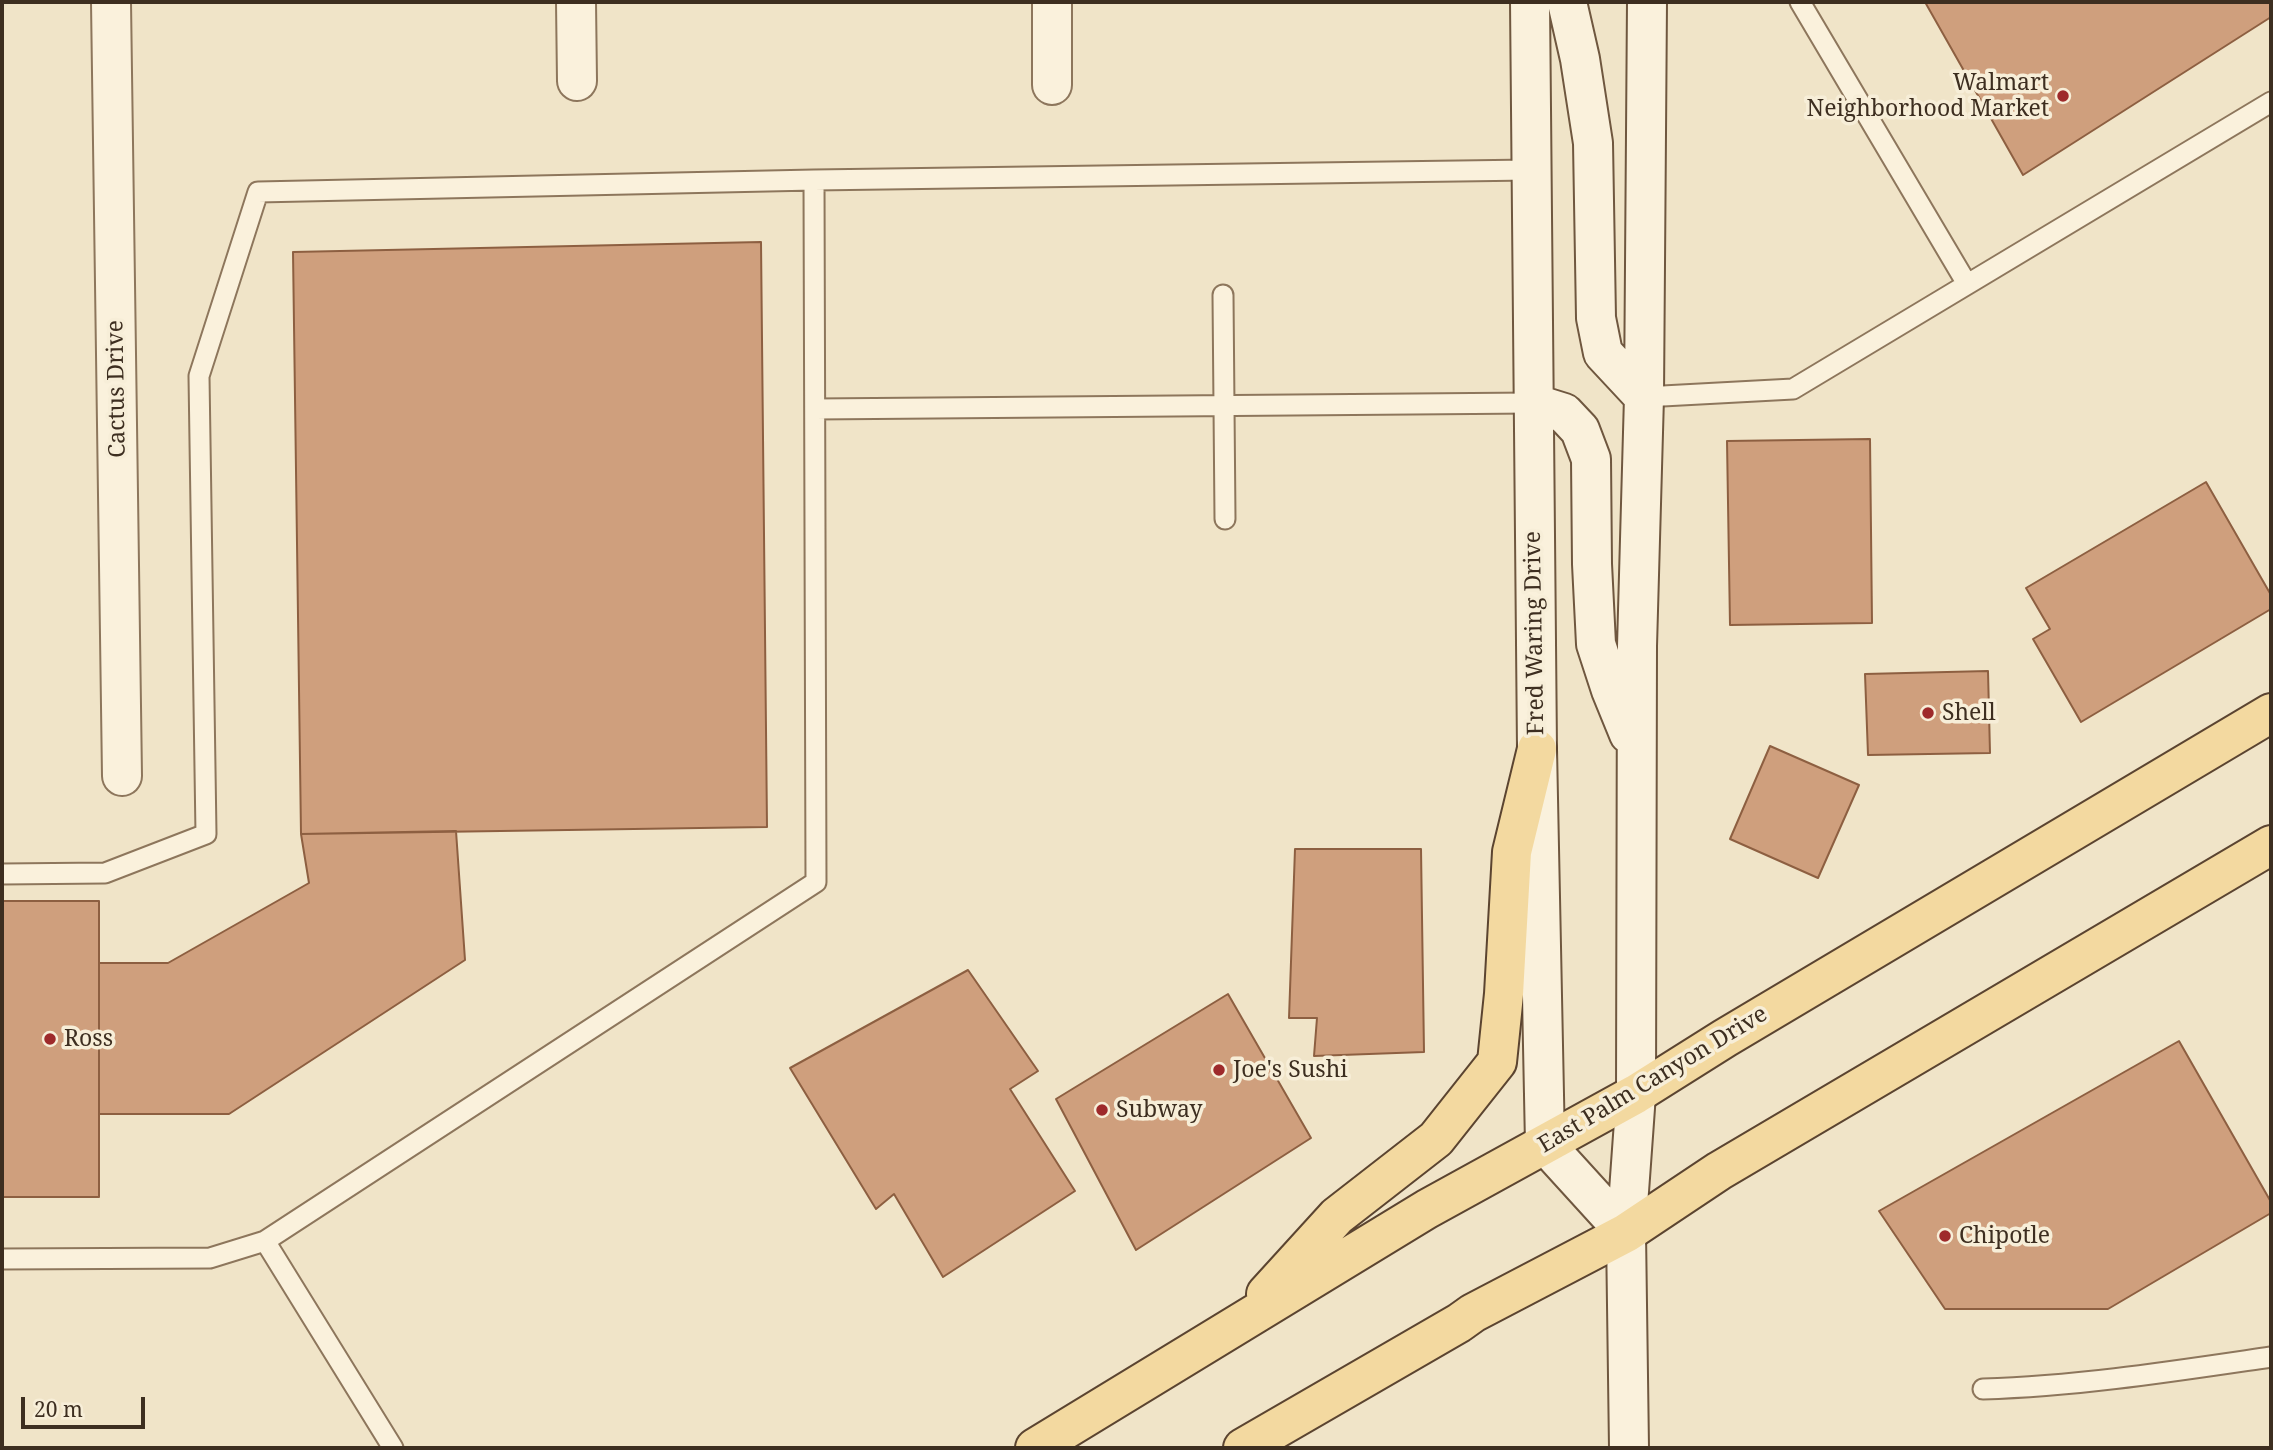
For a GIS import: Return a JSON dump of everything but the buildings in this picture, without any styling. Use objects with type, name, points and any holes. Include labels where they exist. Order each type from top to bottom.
[{"type":"main road","name":"Cactus Drive","points":[[111,2],[122,776]]},
{"type":"main road","points":[[576,2],[577,81]]},
{"type":"main road","points":[[1052,2],[1052,85]]},
{"type":"main road","name":"Fred Waring Drive","points":[[1530,2],[1536,749],[1545,1144]]},
{"type":"main road","points":[[1567,2],[1580,59],[1593,143],[1596,318],[1603,353],[1644,397]]},
{"type":"main road","points":[[1629,1448],[1626,1234],[1636,1094],[1637,646],[1644,397],[1647,2]]},
{"type":"main road","points":[[1532,402],[1564,413],[1580,430],[1591,459],[1596,644],[1611,690],[1637,753]]},
{"type":"main road","name":"East Palm Canyon Drive","points":[[1035,1448],[1427,1209],[1636,1094],[1725,1038],[2271,713]]},
{"type":"main road","points":[[1237,1325],[1337,1216],[1436,1139],[1497,1062],[1513,852],[1536,749]]},
{"type":"main road","points":[[1243,1448],[1473,1313],[1626,1234],[1718,1171],[2271,845]]},
{"type":"main road","points":[[1545,1144],[1626,1234]]},
{"type":"lane","points":[[1800,2],[1967,284]]},
{"type":"lane","points":[[1644,397],[1793,389],[2271,102]]},
{"type":"lane","points":[[2,874],[104,873],[206,834],[199,376],[258,192],[814,180],[1530,170]]},
{"type":"lane","points":[[2,1259],[210,1258],[265,1241],[816,882],[814,180]]},
{"type":"lane","points":[[1223,295],[1225,519]]},
{"type":"lane","points":[[815,410],[1532,402]]},
{"type":"lane","points":[[265,1241],[393,1448]]},
{"type":"lane","points":[[1983,1389],[2152,1375],[2271,1357]]},
{"type":"place","name":"Walmart Neighborhood Market","points":[[2063,96]]},
{"type":"place","name":"Shell","points":[[1928,713]]},
{"type":"place","name":"Ross","points":[[50,1039]]},
{"type":"place","name":"Joe's Sushi","points":[[1219,1070]]},
{"type":"place","name":"Subway","points":[[1102,1110]]},
{"type":"place","name":"Chipotle","points":[[1945,1236]]}]
